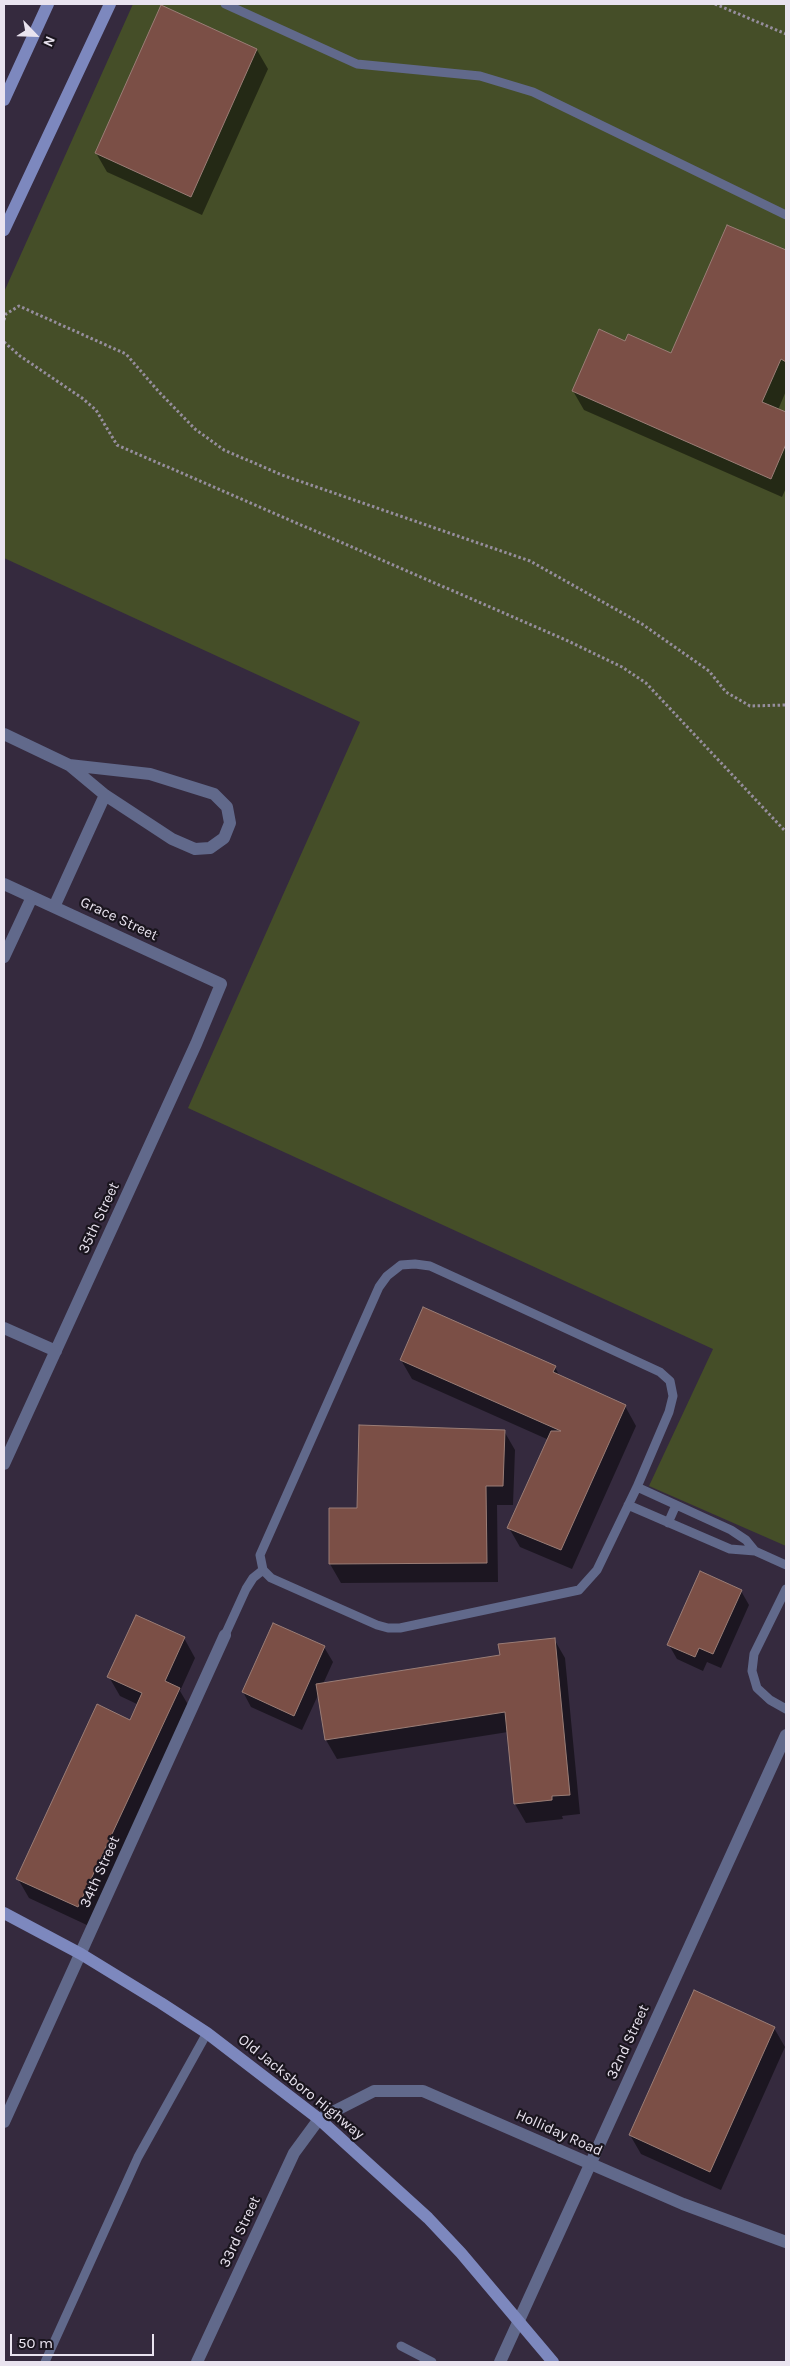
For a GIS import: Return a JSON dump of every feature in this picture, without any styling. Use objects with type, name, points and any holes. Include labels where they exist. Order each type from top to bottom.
[{"type":"main road","points":[[4,100],[48,4]]},
{"type":"main road","points":[[4,230],[110,4]]},
{"type":"main road","name":"Old Jacksboro Highway","points":[[4,1913],[81,1954],[206,2033],[319,2119],[428,2218],[461,2253],[553,2362]]},
{"type":"street","points":[[4,734],[69,765],[105,795],[172,839],[195,849],[210,848],[224,838],[230,823],[227,807],[214,794],[150,774],[69,765]]},
{"type":"street","points":[[54,907],[105,795]]},
{"type":"street","name":"Grace Street","points":[[4,884],[222,984]]},
{"type":"street","points":[[4,957],[32,897]]},
{"type":"street","name":"35th Street","points":[[4,1464],[222,984]]},
{"type":"street","points":[[4,1328],[56,1351]]},
{"type":"street","name":"34th Street","points":[[4,2122],[224,1635]]},
{"type":"street","name":"32nd Street","points":[[500,2362],[784,1744]]},
{"type":"street","name":"Holliday Road","points":[[319,2119],[374,2091],[423,2091],[683,2204],[786,2242]]},
{"type":"street","name":"33rd Street","points":[[197,2362],[294,2153],[319,2119]]},
{"type":"lane","points":[[225,4],[358,64],[480,76],[532,92],[786,215]]},
{"type":"lane","points":[[401,1265],[430,1266],[660,1372],[670,1381],[673,1396],[669,1412],[637,1487],[597,1570],[579,1590],[400,1628],[377,1625],[271,1578],[263,1570],[260,1555],[379,1288],[387,1276],[401,1265]]},
{"type":"lane","points":[[637,1487],[731,1530],[746,1540],[755,1551]]},
{"type":"lane","points":[[628,1505],[730,1549],[755,1551],[786,1565]]},
{"type":"lane","points":[[668,1523],[676,1505]]},
{"type":"lane","points":[[224,1635],[246,1589],[253,1578],[263,1570]]},
{"type":"lane","points":[[786,1589],[754,1654],[752,1670],[757,1688],[770,1700],[786,1709]]},
{"type":"lane","points":[[44,2362],[138,2157],[206,2033]]},
{"type":"lane","points":[[401,2346],[432,2362]]},
{"type":"path","points":[[715,4],[786,34]]},
{"type":"path","points":[[4,320],[6,314],[19,306],[126,354],[195,429],[224,450],[282,475],[530,562],[642,624],[709,671],[726,692],[750,706],[786,705]]},
{"type":"path","points":[[4,342],[20,356],[61,381],[96,410],[117,444],[566,640],[622,667],[646,683],[786,832]]},
{"type":"green space","points":[[133,4],[786,4],[786,1546],[649,1486],[713,1349],[188,1108],[360,722],[4,558],[4,292]]},
{"type":"building","points":[[161,5],[257,49],[191,197],[95,153]]},
{"type":"building","points":[[727,225],[786,250],[786,362],[781,359],[762,402],[786,412],[786,444],[771,479],[572,391],[599,329],[625,341],[628,334],[671,353]]},
{"type":"building","points":[[423,1307],[556,1366],[553,1372],[626,1405],[561,1550],[507,1528],[551,1431],[561,1431],[400,1360]]},
{"type":"building","points":[[359,1425],[505,1430],[503,1486],[486,1486],[487,1563],[329,1564],[329,1508],[357,1508]]},
{"type":"building","points":[[700,1571],[742,1590],[713,1654],[699,1648],[695,1657],[667,1645]]},
{"type":"building","points":[[136,1615],[185,1637],[165,1681],[180,1688],[78,1907],[16,1879],[97,1704],[130,1720],[142,1693],[107,1677]]},
{"type":"building","points":[[273,1623],[325,1646],[294,1716],[242,1692]]},
{"type":"building","points":[[555,1638],[570,1795],[552,1796],[552,1800],[514,1804],[505,1712],[325,1740],[316,1684],[500,1655],[498,1644]]},
{"type":"building","points":[[694,1990],[775,2027],[710,2172],[629,2135]]}]
